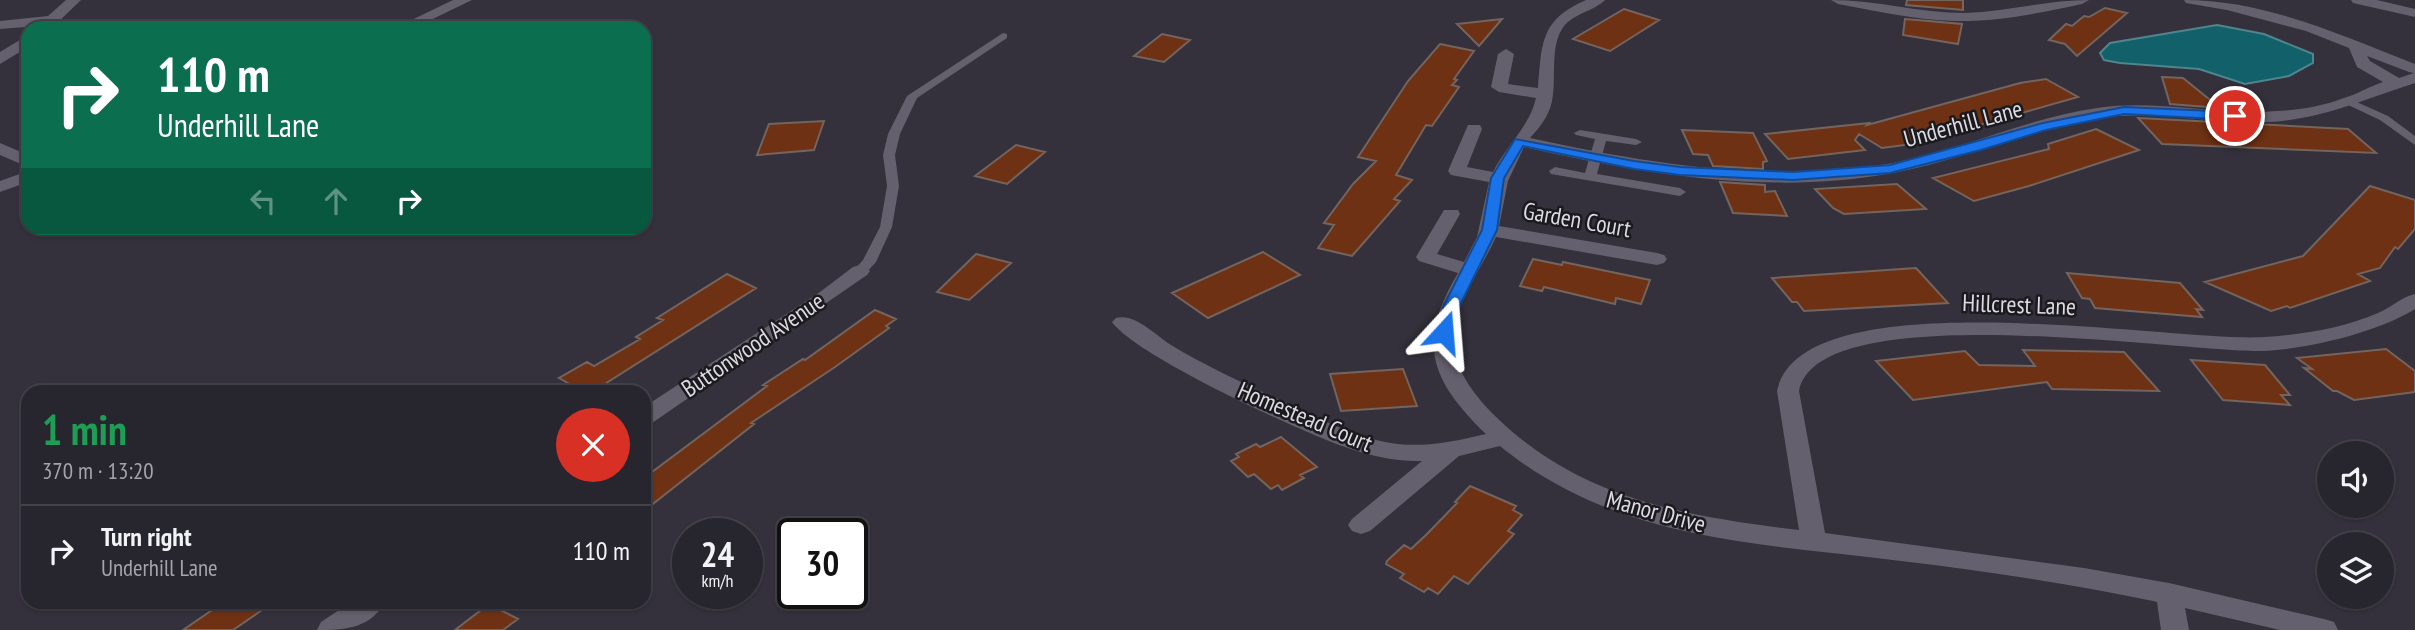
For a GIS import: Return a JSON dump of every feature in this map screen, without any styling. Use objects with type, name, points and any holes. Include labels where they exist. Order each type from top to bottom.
[{"type":"street","points":[[52,21],[75,0]]},
{"type":"street","points":[[418,21],[465,0]]},
{"type":"street","name":"Manor Drive","points":[[1598,0],[1576,10],[1555,29],[1550,42],[1545,94],[1540,113],[1497,178],[1489,230],[1452,305],[1444,332],[1443,349],[1448,366],[1476,412],[1503,436],[1537,463],[1610,503],[1666,519],[1730,531],[2050,572],[2169,593],[2324,630]]},
{"type":"street","points":[[1838,0],[1911,13],[1966,17],[2013,14],[2082,0]]},
{"type":"street","points":[[2191,0],[2311,28],[2415,69]]},
{"type":"street","points":[[2358,0],[2415,13]]},
{"type":"street","points":[[0,25],[21,25]]},
{"type":"street","points":[[0,59],[21,45]]},
{"type":"street","points":[[2356,46],[2363,65],[2396,83]]},
{"type":"street","points":[[1506,54],[1499,87],[1545,94]]},
{"type":"street","name":"Underhill Lane","points":[[1519,141],[1595,158],[1680,171],[1793,176],[1842,173],[1890,169],[2043,127],[2124,110],[2253,117],[2350,102],[2415,78]]},
{"type":"street","points":[[1474,129],[1457,172],[1497,178]]},
{"type":"street","points":[[0,148],[21,158]]},
{"type":"street","points":[[0,187],[21,179]]},
{"type":"street","points":[[1451,214],[1426,257],[1468,270]]},
{"type":"street","name":"Garden Court","points":[[1489,230],[1657,259]]},
{"type":"street","name":"Buttonwood Avenue","points":[[651,413],[827,296],[859,271]]},
{"type":"street","name":"Hillcrest Lane","points":[[1814,541],[1788,391],[1791,376],[1802,363],[1830,347],[1900,332],[1968,327],[2263,344],[2333,333],[2385,318],[2415,300]]},
{"type":"street","name":"Homestead Court","points":[[1123,322],[1156,348],[1204,373],[1337,435],[1373,448],[1404,453],[1452,449],[1503,436]]},
{"type":"street","points":[[1361,525],[1452,449]]},
{"type":"street","points":[[2169,593],[2175,630]]},
{"type":"street","points":[[331,630],[361,609]]},
{"type":"lane","points":[[859,271],[874,253],[886,227],[893,186],[889,155],[894,134],[912,96],[1003,36]]},
{"type":"lane","points":[[2350,102],[2385,118],[2415,142]]},
{"type":"lane","points":[[1580,134],[1636,142]]},
{"type":"lane","points":[[1590,178],[1601,137]]},
{"type":"lane","points":[[1555,171],[1680,192]]},
{"type":"water","points":[[2217,25],[2264,34],[2313,54],[2313,63],[2289,76],[2245,84],[2199,69],[2104,60],[2100,53],[2110,43]]},
{"type":"building","points":[[1907,0],[1963,0],[1963,10],[1906,5]]},
{"type":"building","points":[[2105,8],[2127,13],[2077,56],[2065,44],[2049,40],[2066,24],[2072,26],[2084,16],[2089,17]]},
{"type":"building","points":[[1624,9],[1659,20],[1610,51],[1573,39]]},
{"type":"building","points":[[1502,19],[1479,46],[1457,24]]},
{"type":"building","points":[[1905,19],[1962,24],[1958,44],[1903,35]]},
{"type":"building","points":[[1162,34],[1190,40],[1164,62],[1134,56]]},
{"type":"building","points":[[1440,44],[1474,51],[1454,79],[1457,80],[1452,85],[1459,87],[1432,126],[1426,125],[1396,175],[1412,180],[1394,199],[1400,201],[1352,256],[1318,248],[1334,225],[1324,223],[1353,184],[1376,161],[1358,157],[1408,81]]},
{"type":"building","points":[[2162,77],[2183,78],[2220,108],[2170,104]]},
{"type":"building","points":[[2046,79],[2078,97],[1912,144],[1882,148],[1859,134],[1855,140],[1865,150],[1788,159],[1765,134],[1869,123],[1867,125],[2020,83]]},
{"type":"building","points":[[2138,118],[2348,129],[2376,153],[2162,144]]},
{"type":"building","points":[[824,121],[814,150],[757,155],[769,124]]},
{"type":"building","points":[[2096,129],[2139,150],[1974,201],[1933,178],[2049,149],[2048,144]]},
{"type":"building","points":[[1682,130],[1753,133],[1767,161],[1763,162],[1763,169],[1713,166],[1708,155],[1693,154]]},
{"type":"building","points":[[1016,145],[1045,152],[1007,184],[975,176]]},
{"type":"building","points":[[1720,182],[1765,185],[1765,192],[1775,191],[1787,216],[1733,213]]},
{"type":"building","points":[[1897,184],[1926,209],[1844,214],[1833,208],[1815,189]]},
{"type":"building","points":[[2370,186],[2415,200],[2415,229],[2398,249],[2395,247],[2380,268],[2358,274],[2370,281],[2290,308],[2287,306],[2271,311],[2205,282],[2303,256]]},
{"type":"building","points":[[1263,252],[1300,275],[1208,318],[1172,293]]},
{"type":"building","points":[[976,254],[1011,263],[969,300],[937,292]]},
{"type":"building","points":[[1533,259],[1562,265],[1563,262],[1650,280],[1641,304],[1616,298],[1615,304],[1544,287],[1542,291],[1520,286]]},
{"type":"building","points":[[1916,268],[1948,303],[1804,311],[1797,302],[1792,302],[1772,278]]},
{"type":"building","points":[[2067,273],[2180,283],[2203,310],[2196,309],[2202,317],[2095,308],[2090,299],[2082,298]]},
{"type":"building","points":[[727,274],[756,288],[603,385],[572,385],[559,378],[587,362],[594,366],[640,339],[636,337],[663,320],[657,318]]},
{"type":"building","points":[[875,310],[896,319],[886,326],[889,328],[835,367],[751,423],[754,424],[651,505],[651,473],[767,386],[763,385],[805,360]]},
{"type":"building","points":[[2386,349],[2415,371],[2415,392],[2354,400],[2333,391],[2304,368],[2312,369],[2297,358]]},
{"type":"building","points":[[2023,350],[2124,352],[2159,391],[2052,389],[2047,382],[1913,400],[1876,361],[1965,351],[1979,365],[2035,366]]},
{"type":"building","points":[[2191,360],[2265,365],[2290,395],[2281,395],[2290,405],[2223,400]]},
{"type":"building","points":[[1403,369],[1417,406],[1341,411],[1330,374]]},
{"type":"building","points":[[1281,437],[1317,467],[1300,475],[1304,478],[1282,490],[1278,485],[1271,489],[1254,474],[1248,477],[1231,461],[1239,457],[1236,454],[1256,444],[1260,447]]},
{"type":"building","points":[[1470,486],[1516,506],[1513,510],[1522,515],[1508,531],[1514,534],[1468,584],[1454,576],[1438,594],[1428,588],[1424,592],[1400,578],[1404,574],[1386,564],[1387,561],[1404,545],[1411,549],[1457,503],[1455,502]]},
{"type":"building","points":[[214,609],[264,609],[233,630],[183,630]]},
{"type":"building","points":[[482,609],[499,609],[518,619],[503,630],[455,630]]},
{"type":"route","points":[[1444,332],[1452,305],[1489,230],[1497,178],[1519,141],[1587,157],[1680,171],[1793,176],[1890,169],[2086,116],[2124,110],[2235,116]]}]
